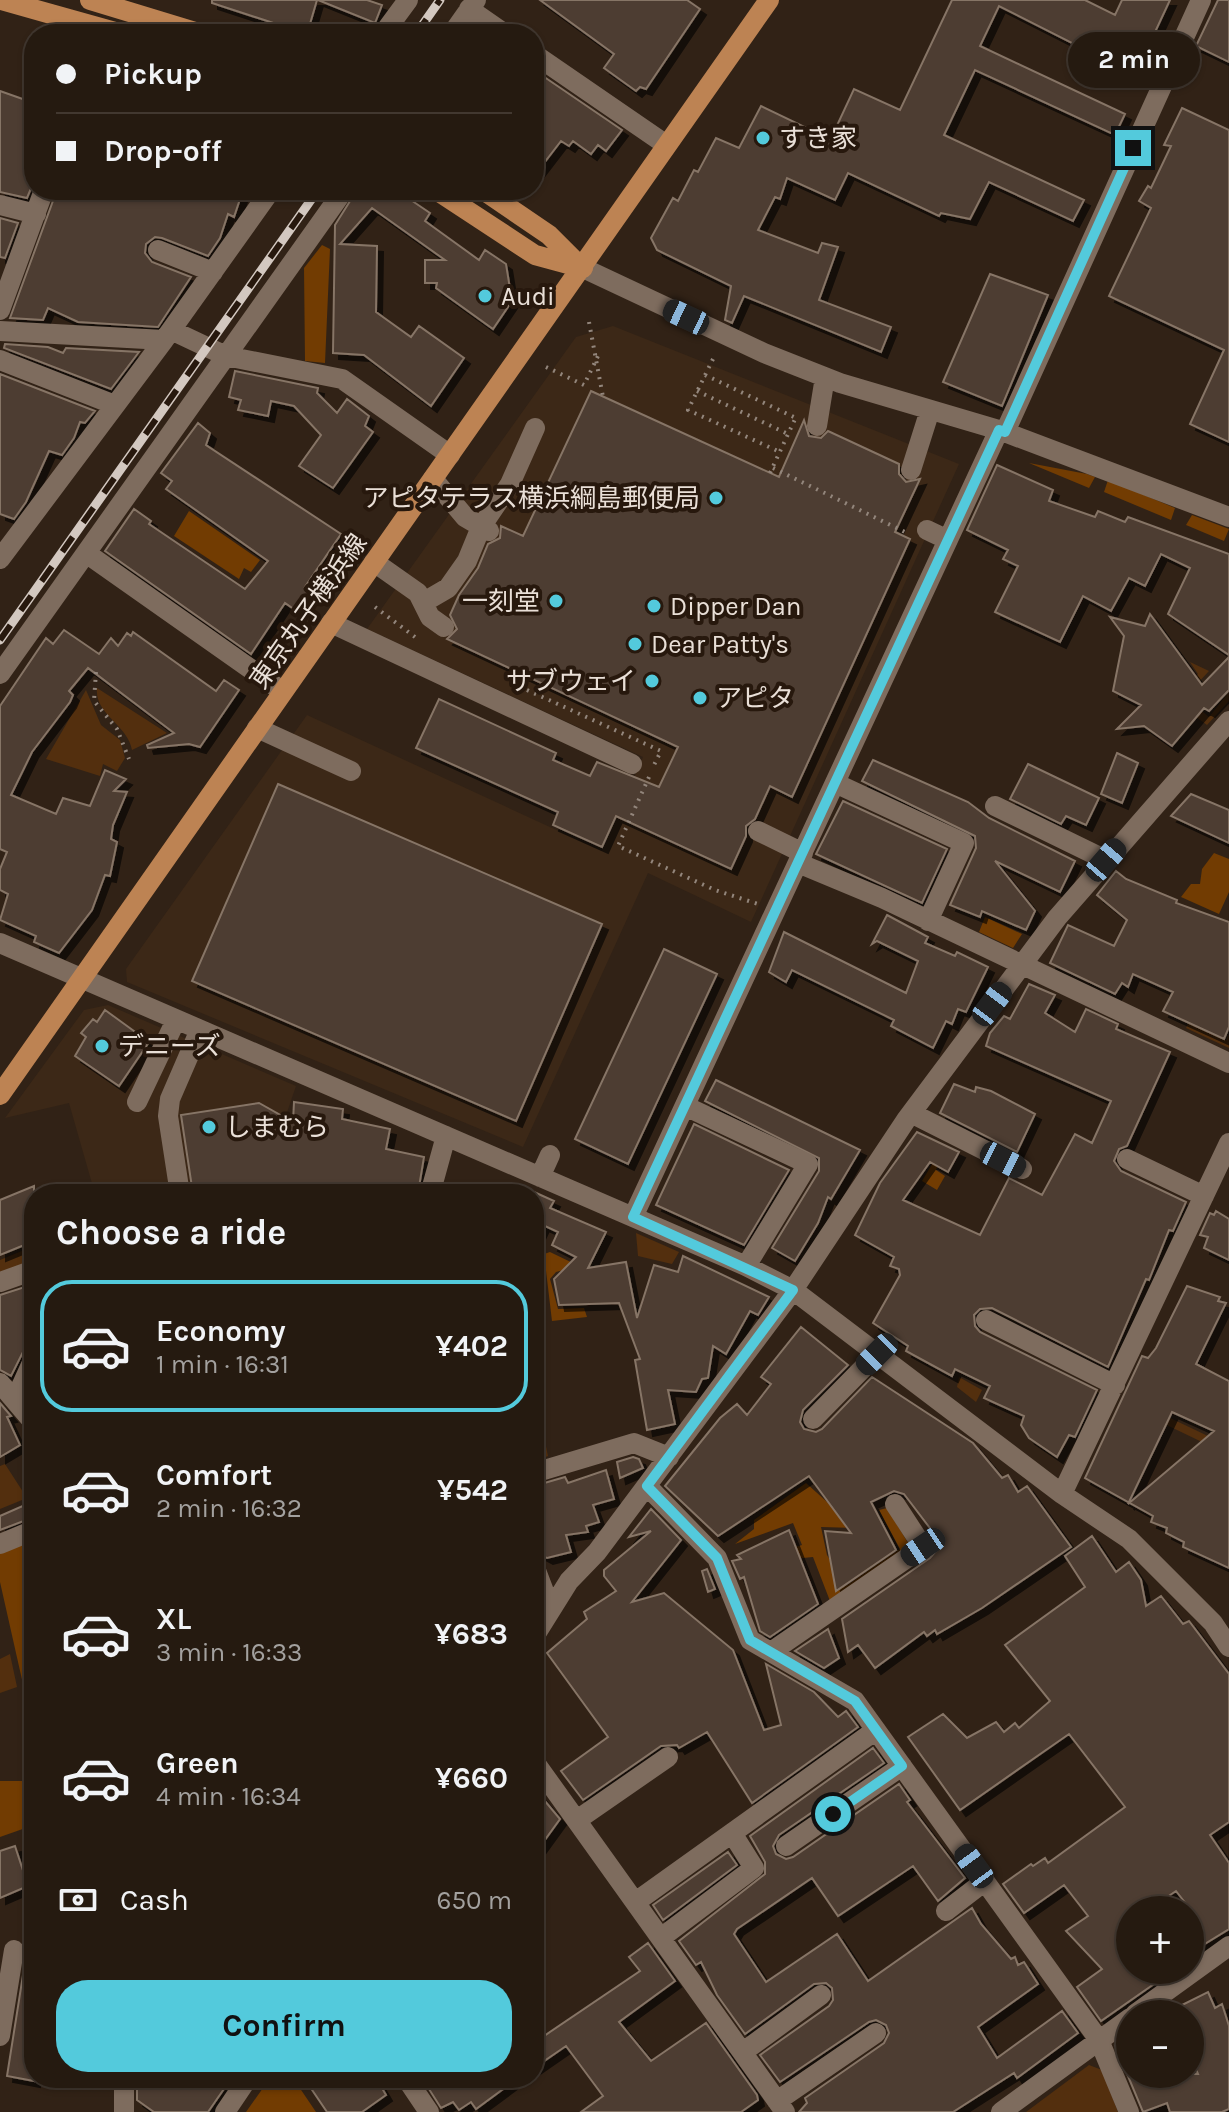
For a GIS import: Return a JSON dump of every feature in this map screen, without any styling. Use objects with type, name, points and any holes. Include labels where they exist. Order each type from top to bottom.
[{"type":"main road","points":[[1,0],[78,24]]},
{"type":"main road","name":"東京丸子横浜線","points":[[0,1095],[769,0]]},
{"type":"main road","points":[[103,2],[171,24]]},
{"type":"main road","points":[[451,200],[535,255],[583,268]]},
{"type":"main road","points":[[498,200],[549,235],[583,268]]},
{"type":"street","points":[[390,24],[408,0]]},
{"type":"street","points":[[633,1217],[1201,0]]},
{"type":"street","points":[[101,24],[103,2]]},
{"type":"street","points":[[459,24],[473,5],[494,24]]},
{"type":"street","points":[[544,61],[665,144]]},
{"type":"street","points":[[0,310],[8,268],[41,200]]},
{"type":"street","points":[[0,559],[8,534],[115,405],[264,200]]},
{"type":"street","points":[[0,674],[337,200]]},
{"type":"street","points":[[0,205],[36,214]]},
{"type":"street","points":[[158,250],[213,272]]},
{"type":"street","points":[[583,268],[764,353],[825,377],[1002,431],[1229,517]]},
{"type":"street","points":[[0,331],[168,335],[226,356],[342,379],[450,455]]},
{"type":"street","points":[[0,360],[115,405]]},
{"type":"street","points":[[817,426],[825,377]]},
{"type":"street","points":[[911,470],[930,410]]},
{"type":"street","points":[[424,602],[448,588],[467,561],[510,484],[535,428]]},
{"type":"street","points":[[433,479],[465,517],[485,529]]},
{"type":"street","points":[[927,530],[948,540]]},
{"type":"street","points":[[86,553],[282,691]]},
{"type":"street","points":[[374,562],[418,593],[430,617],[444,627]]},
{"type":"street","points":[[331,623],[632,764]]},
{"type":"street","points":[[544,1621],[569,1581],[597,1552],[793,1290],[911,1113],[1022,965],[1106,860],[1229,721]]},
{"type":"street","points":[[257,728],[351,771]]},
{"type":"street","points":[[835,783],[964,843],[928,921]]},
{"type":"street","points":[[995,806],[1106,860]]},
{"type":"street","points":[[758,831],[800,858],[1229,1063]]},
{"type":"street","points":[[0,943],[80,981],[746,1266],[793,1290],[1062,1494],[1139,1548],[1221,1619],[1229,1647]]},
{"type":"street","points":[[137,1102],[175,1022]]},
{"type":"street","points":[[178,1184],[168,1116],[170,1099],[199,1032]]},
{"type":"street","points":[[685,1106],[808,1164],[746,1266]]},
{"type":"street","points":[[911,1113],[1022,1169]]},
{"type":"street","points":[[433,1184],[446,1136]]},
{"type":"street","points":[[1062,1494],[1229,1143]]},
{"type":"street","points":[[540,1177],[550,1155]]},
{"type":"street","points":[[1127,1159],[1204,1196]]},
{"type":"street","points":[[0,1282],[24,1273]]},
{"type":"street","points":[[986,1320],[1115,1385]]},
{"type":"street","points":[[813,1419],[877,1354]]},
{"type":"street","points":[[15,1400],[24,1380]]},
{"type":"street","points":[[0,1383],[24,1411]]},
{"type":"street","points":[[544,1470],[634,1443],[669,1457]]},
{"type":"street","points":[[647,1486],[717,1558],[750,1640],[855,1701],[1099,2040],[1129,2112]]},
{"type":"street","points":[[771,1652],[923,1547],[895,1504]]},
{"type":"street","points":[[0,1544],[24,1534]]},
{"type":"street","points":[[544,1591],[551,1610]]},
{"type":"street","points":[[637,1901],[876,1730]]},
{"type":"street","points":[[577,1820],[668,1757]]},
{"type":"street","points":[[786,1846],[902,1766]]},
{"type":"street","points":[[544,1775],[781,2107],[876,2033]]},
{"type":"street","points":[[662,1937],[754,1868],[732,1833]]},
{"type":"street","points":[[946,1911],[985,1881]]},
{"type":"street","points":[[1154,2000],[1229,1946]]},
{"type":"street","points":[[0,2036],[14,1950]]},
{"type":"street","points":[[743,2052],[821,1995]]},
{"type":"street","points":[[1001,2112],[1116,2028]]},
{"type":"street","points":[[124,2088],[124,2112]]},
{"type":"street","points":[[225,2112],[241,2088]]},
{"type":"street","points":[[413,2088],[429,2112]]},
{"type":"path","points":[[589,322],[598,356],[603,397]]},
{"type":"path","points":[[546,367],[584,385],[598,356]]},
{"type":"path","points":[[713,359],[688,410],[780,452]]},
{"type":"path","points":[[705,375],[796,418]]},
{"type":"path","points":[[697,391],[788,434]]},
{"type":"path","points":[[802,406],[771,470],[922,540],[927,530]]},
{"type":"path","points":[[96,672],[94,701],[117,729],[129,759]]},
{"type":"shaded area","points":[[322,245],[330,249],[325,363],[305,361],[304,268]]},
{"type":"shaded area","points":[[613,326],[959,464],[751,922],[648,873],[523,1147],[127,982],[126,969],[307,715],[602,851],[643,757],[367,629],[576,337]]},
{"type":"shaded area","points":[[1029,463],[1087,474],[1095,477],[1089,488]]},
{"type":"shaded area","points":[[1108,480],[1175,508],[1171,520],[1104,492]]},
{"type":"shaded area","points":[[189,511],[260,560],[251,572],[244,568],[239,579],[174,536]]},
{"type":"shaded area","points":[[1192,515],[1229,529],[1224,541],[1186,525]]},
{"type":"shaded area","points":[[1190,662],[1209,671],[1185,697],[1209,717],[1229,692],[1229,701],[1207,725],[1152,685],[1173,695],[1198,674]]},
{"type":"shaded area","points":[[97,688],[167,733],[132,750],[124,733],[101,705]]},
{"type":"shaded area","points":[[86,690],[101,725],[120,740],[125,758],[117,771],[103,764],[100,776],[46,759]]},
{"type":"shaded area","points":[[1214,853],[1229,859],[1229,892],[1219,914],[1181,897],[1191,884],[1200,884],[1202,869]]},
{"type":"shaded area","points":[[985,917],[1022,934],[1013,948],[979,932]]},
{"type":"shaded area","points":[[1210,980],[1218,983],[1197,1027],[1226,1040],[1229,1034],[1229,1048],[1186,1028]]},
{"type":"shaded area","points":[[108,1005],[296,1086],[280,1133],[299,1135],[301,1184],[92,1184],[69,1103],[5,1118],[84,1010]]},
{"type":"shaded area","points":[[937,1156],[941,1158],[936,1170],[945,1176],[937,1190],[922,1181]]},
{"type":"shaded area","points":[[636,1233],[679,1252],[672,1264],[638,1256]]},
{"type":"shaded area","points":[[24,1250],[24,1264],[0,1272],[0,1260]]},
{"type":"shaded area","points":[[550,1252],[579,1266],[556,1272],[550,1279],[558,1309],[584,1308],[587,1317],[552,1321],[544,1254]]},
{"type":"shaded area","points":[[959,1377],[982,1390],[976,1402],[957,1387]]},
{"type":"shaded area","points":[[1128,1398],[1229,1446],[1229,1455],[1125,1405]]},
{"type":"shaded area","points":[[544,1436],[548,1456],[544,1458]]},
{"type":"shaded area","points":[[5,1464],[24,1493],[24,1499],[0,1509],[0,1466]]},
{"type":"shaded area","points":[[806,1483],[856,1528],[821,1527],[827,1555],[846,1586],[900,1549],[879,1510],[887,1508],[911,1548],[830,1601],[813,1557],[793,1559],[790,1549],[802,1545],[793,1523],[735,1544],[754,1529],[754,1520]]},
{"type":"shaded area","points":[[24,1542],[24,1689],[0,1582],[0,1551]]},
{"type":"shaded area","points":[[10,1654],[17,1687],[0,1693],[0,1659]]},
{"type":"shaded area","points":[[0,1781],[24,1781],[24,1829],[0,1837]]},
{"type":"shaded area","points":[[1089,2065],[1102,2070],[1118,2112],[1026,2112]]},
{"type":"shaded area","points":[[263,2088],[300,2088],[316,2112],[246,2112]]},
{"type":"building","points":[[212,0],[317,0],[310,24],[276,24],[212,3]]},
{"type":"building","points":[[318,0],[367,0],[382,5],[375,23]]},
{"type":"building","points":[[540,0],[687,0],[700,9],[646,89],[640,87],[636,91],[604,68],[614,54]]},
{"type":"building","points":[[952,0],[1085,0],[1115,15],[1122,0],[1170,0],[1135,75],[999,6],[980,46],[1125,114],[1115,135],[975,70],[944,135],[1084,200],[1073,221],[989,182],[970,219],[941,213],[939,216],[848,173],[835,200],[787,178],[780,199],[775,197],[758,230],[818,253],[822,243],[838,247],[819,300],[891,327],[881,352],[744,296],[732,323],[725,320],[731,286],[657,250],[651,238],[673,198],[678,201],[716,138],[739,148],[761,106],[821,135],[824,128],[834,132],[854,89],[900,110]]},
{"type":"building","points":[[1218,0],[1229,0],[1229,62],[1196,46]]},
{"type":"building","points":[[544,77],[622,130],[606,151],[598,145],[591,154],[573,141],[569,146],[561,141],[544,163]]},
{"type":"building","points":[[0,91],[24,99],[24,197],[0,192]]},
{"type":"building","points":[[1182,108],[1229,130],[1229,442],[1190,424],[1224,350],[1109,296],[1151,208],[1139,201],[1148,186],[1151,188],[1171,146],[1164,145]]},
{"type":"building","points":[[53,200],[240,200],[234,217],[228,214],[220,238],[208,256],[162,238],[155,237],[146,244],[145,253],[152,262],[191,277],[158,327],[78,322],[48,308],[43,320],[10,318]]},
{"type":"building","points":[[351,200],[411,200],[430,213],[425,221],[479,260],[485,250],[506,264],[512,301],[493,329],[436,288],[437,283],[425,283],[425,260],[445,260],[372,208],[340,244],[377,246],[376,312],[411,337],[419,326],[464,358],[431,406],[364,355],[333,353],[335,225]]},
{"type":"building","points":[[0,218],[18,223],[5,258],[0,257]]},
{"type":"building","points":[[990,274],[1048,295],[1002,406],[943,382]]},
{"type":"building","points":[[5,344],[48,347],[63,353],[66,348],[139,352],[111,389],[4,348]]},
{"type":"building","points":[[235,371],[318,388],[317,393],[337,413],[347,399],[369,416],[365,426],[373,432],[333,488],[299,466],[321,435],[294,406],[271,401],[268,416],[238,410],[241,400],[229,397]]},
{"type":"building","points":[[0,374],[95,411],[85,423],[80,422],[62,455],[49,451],[26,502],[14,519],[0,514]]},
{"type":"building","points":[[591,391],[779,477],[804,420],[809,436],[821,438],[828,431],[899,464],[899,474],[906,482],[920,479],[895,532],[910,539],[792,797],[770,786],[755,819],[746,826],[746,836],[731,869],[616,816],[602,847],[553,825],[558,812],[416,748],[439,699],[556,753],[553,760],[590,776],[597,762],[659,787],[678,747],[447,639],[457,629],[450,615],[459,595],[478,568],[488,544],[500,538],[501,526],[523,536]]},
{"type":"building","points":[[198,423],[210,433],[206,445],[341,534],[305,587],[313,589],[295,610],[285,603],[251,654],[105,551],[134,509],[151,521],[149,524],[245,589],[268,561],[166,489],[172,481],[161,473]]},
{"type":"building","points":[[997,465],[1053,490],[1049,501],[1095,517],[1098,511],[1125,522],[1128,517],[1229,554],[1229,655],[1168,614],[1190,568],[1161,554],[1145,586],[1129,578],[1111,611],[1083,596],[1060,642],[995,612],[1018,566],[1003,559],[1008,550],[967,530]]},
{"type":"building","points":[[1150,614],[1202,685],[1229,657],[1229,690],[1209,711],[1204,708],[1172,746],[1144,726],[1117,729],[1141,705],[1113,691],[1124,636],[1110,617],[1145,626]]},
{"type":"building","points":[[64,630],[99,654],[111,638],[118,646],[127,633],[131,636],[133,632],[216,691],[224,680],[239,690],[200,747],[189,744],[148,748],[147,745],[174,733],[88,668],[69,691],[73,695],[70,702],[32,752],[11,795],[56,814],[63,798],[90,806],[105,770],[126,779],[114,791],[127,792],[113,825],[111,839],[117,842],[110,876],[105,875],[92,910],[59,953],[34,942],[36,936],[0,920],[8,894],[0,890],[0,869],[7,852],[0,849],[0,706],[46,638],[53,644]]},
{"type":"building","points":[[1117,753],[1138,763],[1122,803],[1101,794]]},
{"type":"building","points":[[873,760],[968,802],[989,818],[1075,861],[1060,892],[995,861],[1035,911],[1026,930],[982,911],[980,917],[950,905],[976,848],[975,836],[862,781]]},
{"type":"building","points":[[1028,764],[1099,798],[1086,825],[1066,816],[1061,824],[1010,799]]},
{"type":"building","points":[[278,784],[602,924],[516,1121],[192,981]]},
{"type":"building","points":[[1191,794],[1229,810],[1229,843],[1171,816]]},
{"type":"building","points":[[843,801],[947,849],[922,903],[816,854]]},
{"type":"building","points":[[1116,871],[1126,879],[1177,900],[1176,903],[1229,922],[1229,1027],[1224,1039],[1163,1011],[1173,992],[1133,974],[1128,987],[1122,983],[1115,994],[1050,963],[1068,925],[1114,946],[1127,920],[1097,895]]},
{"type":"building","points":[[887,915],[928,937],[925,943],[955,956],[957,952],[988,967],[966,1012],[958,1009],[952,1024],[946,1021],[933,1048],[891,1026],[894,1020],[792,970],[786,982],[769,972],[784,932],[906,993],[918,961],[877,941],[872,944]]},
{"type":"building","points":[[664,949],[717,974],[628,1164],[575,1139]]},
{"type":"building","points":[[1029,984],[1055,995],[1045,1013],[1075,1032],[1086,1009],[1118,1024],[1116,1029],[1170,1052],[1127,1146],[1119,1149],[1114,1161],[1121,1171],[1186,1202],[1173,1231],[1169,1230],[1108,1367],[992,1308],[980,1309],[974,1315],[975,1326],[980,1332],[1097,1390],[1075,1437],[1069,1435],[1057,1457],[1029,1438],[1021,1425],[1024,1416],[984,1398],[990,1386],[955,1369],[952,1376],[906,1351],[908,1346],[873,1323],[900,1275],[899,1269],[890,1266],[894,1257],[855,1235],[880,1183],[917,1132],[959,1152],[948,1172],[930,1162],[903,1200],[980,1235],[1009,1178],[1042,1195],[1075,1134],[1092,1143],[1111,1101],[986,1046],[990,1033],[1004,1016],[1010,1019]]},
{"type":"building","points":[[105,1010],[149,1042],[119,1086],[75,1056],[86,1037],[81,1033],[93,1019],[97,1022]]},
{"type":"building","points":[[716,1080],[860,1150],[831,1199],[828,1197],[818,1223],[795,1261],[772,1248],[819,1171],[819,1158],[705,1101]]},
{"type":"building","points":[[954,1084],[975,1092],[976,1087],[991,1091],[1035,1114],[1017,1152],[940,1113]]},
{"type":"building","points":[[294,1102],[343,1109],[342,1119],[390,1129],[386,1149],[424,1157],[420,1184],[191,1184],[181,1115],[259,1103],[293,1122]]},
{"type":"building","points":[[694,1124],[789,1170],[744,1245],[656,1205]]},
{"type":"building","points":[[24,1190],[24,1245],[0,1255],[0,1200]]},
{"type":"building","points":[[544,1196],[554,1201],[550,1208],[606,1232],[588,1268],[626,1262],[637,1318],[654,1265],[678,1272],[683,1256],[769,1297],[758,1315],[750,1311],[726,1354],[713,1346],[708,1378],[702,1379],[696,1392],[668,1390],[675,1424],[647,1430],[635,1360],[640,1359],[619,1303],[559,1305],[554,1279],[576,1257],[552,1245],[558,1232],[544,1225]]},
{"type":"building","points":[[1216,1211],[1229,1219],[1229,1260],[1204,1248],[1208,1237],[1200,1235],[1210,1213],[1214,1215]]},
{"type":"building","points":[[1187,1286],[1220,1297],[1218,1301],[1226,1303],[1196,1364],[1229,1381],[1229,1568],[1183,1547],[1184,1542],[1166,1533],[1167,1528],[1151,1522],[1153,1516],[1129,1503],[1214,1431],[1172,1412],[1129,1502],[1085,1478],[1142,1356],[1148,1358]]},
{"type":"building","points":[[24,1287],[24,1351],[11,1376],[0,1370],[0,1295]]},
{"type":"building","points":[[801,1327],[848,1365],[803,1410],[800,1422],[804,1429],[816,1432],[822,1429],[872,1377],[973,1443],[1002,1478],[1008,1475],[1018,1492],[1027,1486],[1071,1547],[982,1608],[937,1634],[935,1630],[927,1636],[924,1632],[875,1668],[858,1645],[848,1652],[842,1619],[930,1558],[942,1544],[904,1494],[894,1491],[871,1502],[896,1550],[836,1591],[825,1531],[851,1533],[809,1476],[718,1536],[665,1486],[720,1418],[737,1404],[747,1415],[771,1384],[761,1377]]},
{"type":"building","points":[[0,1403],[11,1416],[7,1417],[20,1445],[0,1457]]},
{"type":"building","points":[[633,1457],[639,1459],[643,1468],[620,1478],[617,1462]]},
{"type":"building","points":[[606,1470],[614,1499],[593,1505],[599,1522],[586,1526],[588,1532],[566,1535],[571,1552],[547,1558],[544,1556],[544,1483],[565,1477],[568,1483]]},
{"type":"building","points":[[24,1505],[24,1521],[0,1530],[0,1516]]},
{"type":"building","points":[[651,1509],[681,1540],[632,1602],[664,1593],[733,1650],[764,1730],[781,1725],[766,1664],[814,1692],[838,1717],[846,1711],[858,1727],[752,1803],[707,1732],[679,1748],[677,1745],[661,1746],[583,1800],[561,1771],[608,1737],[547,1653],[587,1619],[584,1612],[616,1591],[604,1576],[604,1570],[651,1531],[629,1537]]},
{"type":"building","points":[[789,1530],[818,1604],[770,1637],[760,1631],[744,1577],[740,1579],[732,1561],[741,1559],[737,1555]]},
{"type":"building","points":[[1092,1536],[1116,1572],[1129,1562],[1141,1580],[1146,1606],[1161,1596],[1183,1624],[1189,1621],[1229,1674],[1229,1822],[1210,1835],[1229,1863],[1229,1929],[1204,1944],[1204,1896],[1180,1896],[1176,1891],[1169,1896],[1116,1896],[1116,1984],[1154,1984],[1131,2000],[1116,2000],[1116,2011],[1101,2021],[1077,1987],[1102,1969],[1066,1931],[1088,1916],[1064,1885],[1024,1913],[1003,1884],[1031,1864],[1033,1866],[1045,1858],[1048,1863],[1125,1807],[1069,1734],[960,1810],[908,1737],[943,1714],[967,1738],[996,1722],[1004,1732],[1015,1723],[1019,1728],[1050,1701],[1005,1645],[1085,1587],[1065,1556]]},
{"type":"building","points":[[707,1569],[715,1589],[708,1592],[702,1571]]},
{"type":"building","points":[[828,1629],[839,1658],[824,1668],[795,1651]]},
{"type":"building","points":[[873,1748],[884,1763],[779,1835],[773,1846],[776,1854],[786,1859],[793,1857],[899,1784],[910,1800],[907,1802],[965,1878],[938,1901],[913,1866],[838,1916],[812,1878],[734,1934],[766,1982],[837,1934],[868,1981],[972,1908],[981,1924],[1011,1959],[1015,1957],[1018,1965],[1024,1962],[1038,1984],[978,2027],[997,2058],[1062,2011],[1078,2033],[1017,2078],[1014,2073],[953,2112],[799,2112],[807,2103],[805,2098],[884,2043],[889,2033],[886,2025],[876,2020],[869,2022],[780,2082],[760,2055],[829,2006],[833,2000],[832,1988],[826,1983],[814,1984],[745,2034],[717,1995],[701,1962],[696,1965],[679,1941],[765,1874],[765,1862],[750,1836]]},
{"type":"building","points":[[544,1800],[560,1819],[544,1841]]},
{"type":"building","points":[[15,1846],[24,1874],[24,1888],[0,1898],[0,1851]]},
{"type":"building","points":[[728,1852],[737,1865],[663,1920],[653,1905]]},
{"type":"building","points":[[648,1943],[675,1981],[619,2022],[651,2061],[706,2023],[758,2100],[741,2112],[581,2112],[603,2096],[566,2046],[544,2061],[544,2036],[640,1971],[629,1957]]},
{"type":"building","points":[[24,1969],[24,2079],[7,2076]]},
{"type":"building","points":[[1208,1992],[1215,2008],[1222,2004],[1229,2026],[1229,2109],[1222,2112],[1170,2112],[1167,2103],[1143,2112],[1133,2088],[1204,2088],[1204,2000],[1192,2000]]},
{"type":"building","points":[[137,2088],[225,2088],[208,2112],[154,2112],[137,2100]]},
{"type":"building","points":[[311,2088],[382,2088],[386,2095],[362,2112],[327,2112]]},
{"type":"building","points":[[428,2088],[504,2088],[476,2109],[471,2102],[459,2110],[453,2102],[441,2108]]},
{"type":"railway","points":[[423,24],[440,0]]},
{"type":"railway","points":[[0,640],[311,200]]},
{"type":"place","name":"すき家","points":[[763,138]]},
{"type":"place","name":"Audi","points":[[485,296]]},
{"type":"place","name":"アピタテラス横浜綱島郵便局","points":[[716,498]]},
{"type":"place","name":"一刻堂","points":[[556,601]]},
{"type":"place","name":"Dipper Dan","points":[[654,606]]},
{"type":"place","name":"Dear Patty's","points":[[635,644]]},
{"type":"place","name":"サブウェイ","points":[[652,681]]},
{"type":"place","name":"アピタ","points":[[700,698]]},
{"type":"place","name":"デニーズ","points":[[102,1046]]},
{"type":"place","name":"しまむら","points":[[209,1127]]},
{"type":"route","points":[[833,1814],[902,1766],[855,1701],[750,1640],[717,1558],[647,1486],[793,1290],[633,1217],[999,430],[1005,432],[1133,148]]}]
